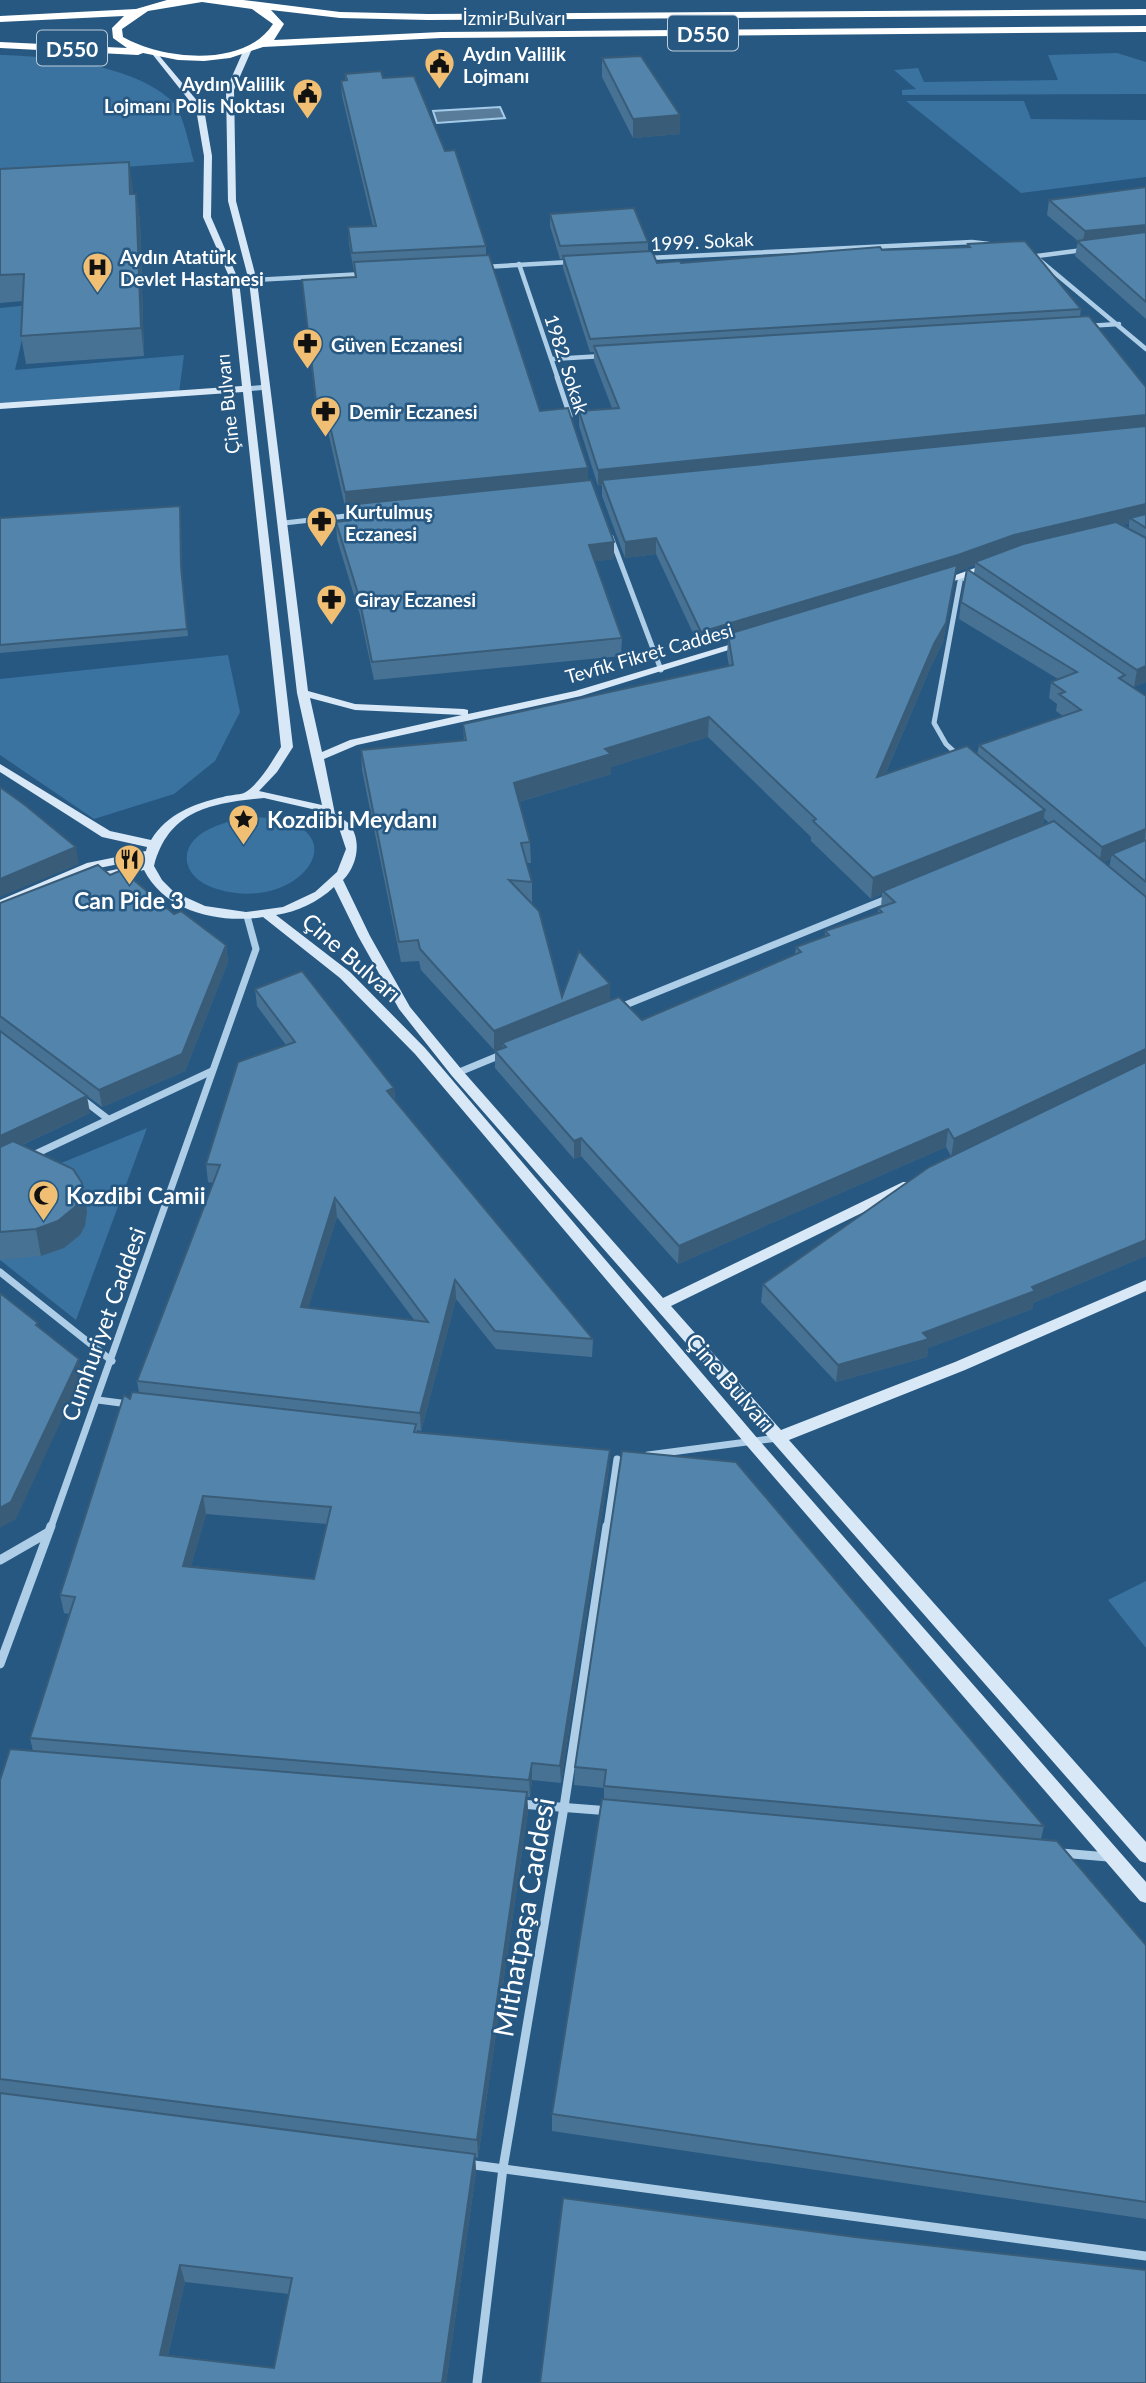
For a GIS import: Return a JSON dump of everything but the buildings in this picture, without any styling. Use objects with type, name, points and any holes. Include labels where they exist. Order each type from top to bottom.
[{"type":"highway","name":"D550","points":[[0,19],[139,11],[169,3],[200,0]]},
{"type":"highway","name":"D550","points":[[139,11],[124,19],[117,29],[118,38],[127,46],[157,55],[196,58],[248,50],[277,33],[279,24],[274,15],[261,8],[242,3],[205,0]]},
{"type":"highway","name":"İzmir Bulvarı","points":[[242,3],[341,15],[428,17],[1146,12]]},
{"type":"highway","name":"İzmir Bulvarı","points":[[260,44],[441,35],[1146,29]]},
{"type":"highway","name":"D550","points":[[0,45],[144,52]]},
{"type":"main road","name":"Çine Bulvarı","points":[[248,50],[230,90],[232,201],[253,281],[303,693],[330,813]]},
{"type":"main road","name":"Çine Bulvarı","points":[[157,55],[200,109],[208,156],[207,217],[235,281],[288,747],[273,770],[248,796]]},
{"type":"main road","points":[[0,406],[246,389]]},
{"type":"main road","points":[[922,588],[994,564]]},
{"type":"main road","name":"Tevfik Fikret Caddesi","points":[[317,758],[354,742],[577,694],[752,641]]},
{"type":"main road","name":"Tevfik Fikret Caddesi","points":[[303,693],[355,707],[482,713]]},
{"type":"main road","points":[[0,768],[106,834],[150,854],[162,891],[184,905],[213,914],[266,914],[314,899],[338,882],[351,862],[352,841],[342,823],[330,813],[295,798],[232,796],[202,805],[176,818],[150,854],[0,917]]},
{"type":"main road","points":[[0,904],[92,866],[150,854]]},
{"type":"main road","name":"Çine Bulvarı","points":[[338,882],[364,936],[405,1009],[457,1073],[1146,1855]]},
{"type":"main road","name":"Çine Bulvarı","points":[[266,914],[345,975],[420,1051],[753,1443],[1146,1895]]},
{"type":"main road","points":[[661,1305],[922,1178]]},
{"type":"main road","points":[[778,1438],[960,1366],[1146,1285]]},
{"type":"street","name":"1999. Sokak","points":[[642,258],[972,242],[1001,245]]},
{"type":"street","points":[[1026,249],[1146,349]]},
{"type":"street","points":[[1037,256],[1091,249]]},
{"type":"street","points":[[480,267],[581,261]]},
{"type":"street","name":"1982. Sokak","points":[[519,264],[573,424]]},
{"type":"street","points":[[235,281],[373,274]]},
{"type":"street","points":[[1077,326],[1119,324]]},
{"type":"street","points":[[552,359],[607,356]]},
{"type":"street","points":[[246,389],[267,387]]},
{"type":"street","points":[[284,523],[365,514]]},
{"type":"street","points":[[608,528],[661,670]]},
{"type":"street","points":[[967,762],[946,744],[934,723],[961,576],[984,592]]},
{"type":"street","points":[[606,1013],[898,894]]},
{"type":"street","name":"Cumhuriyet Caddesi","points":[[0,1664],[112,1361],[256,949],[247,916]]},
{"type":"street","points":[[457,1073],[506,1053]]},
{"type":"street","points":[[24,1159],[212,1070]]},
{"type":"street","points":[[76,1094],[108,1119]]},
{"type":"street","points":[[0,1272],[112,1361]]},
{"type":"street","points":[[98,1400],[139,1405]]},
{"type":"street","points":[[645,1455],[778,1438]]},
{"type":"street","points":[[604,1457],[631,1457]]},
{"type":"street","name":"Mithatpaşa Caddesi","points":[[477,2383],[503,2168],[564,1807],[617,1459]]},
{"type":"street","points":[[0,1560],[47,1533]]},
{"type":"street","points":[[509,1803],[619,1812]]},
{"type":"street","points":[[1044,1851],[1112,1858]]},
{"type":"street","points":[[449,2161],[1146,2256]]},
{"type":"shaded area","points":[[1117,53],[1146,62],[1146,94],[902,95],[902,90],[916,89],[894,70],[918,68],[924,82],[1058,80],[1048,55]]},
{"type":"shaded area","points":[[0,55],[91,65],[137,79],[157,89],[176,106],[194,162],[0,176]]},
{"type":"shaded area","points":[[906,101],[1024,101],[1031,119],[1146,120],[1146,177],[1021,193]]},
{"type":"shaded area","points":[[500,107],[505,118],[437,123],[433,111]]},
{"type":"shaded area","points":[[30,305],[15,370],[184,355],[179,393],[0,406],[0,308]]},
{"type":"shaded area","points":[[228,655],[240,712],[215,761],[174,794],[94,819],[0,755],[0,679]]},
{"type":"shaded area","points":[[251,817],[287,822],[307,833],[314,848],[310,864],[296,879],[275,889],[248,894],[217,889],[198,880],[187,862],[192,842],[220,824]]},
{"type":"shaded area","points":[[147,1128],[76,1320],[0,1260],[0,1188]]},
{"type":"shaded area","points":[[1146,1581],[1146,1648],[1108,1600]]},
{"type":"place","name":"Aydın Valilik Lojmanı","points":[[440,91]]},
{"type":"place","name":"Aydın Valilik Lojmanı Polis Noktası","points":[[308,121]]},
{"type":"place","name":"Aydın Atatürk Devlet Hastanesi","points":[[97,294]]},
{"type":"place","name":"Güven Eczanesi","points":[[308,371]]},
{"type":"place","name":"Demir Eczanesi","points":[[326,438]]},
{"type":"place","name":"Kurtulmuş Eczanesi","points":[[322,549]]},
{"type":"place","name":"Giray Eczanesi","points":[[332,626]]},
{"type":"place","name":"Kozdibi Meydanı","points":[[244,846]]},
{"type":"place","name":"Can Pide 3","points":[[129,886]]},
{"type":"place","name":"Kozdibi Camii","points":[[43,1222]]}]
